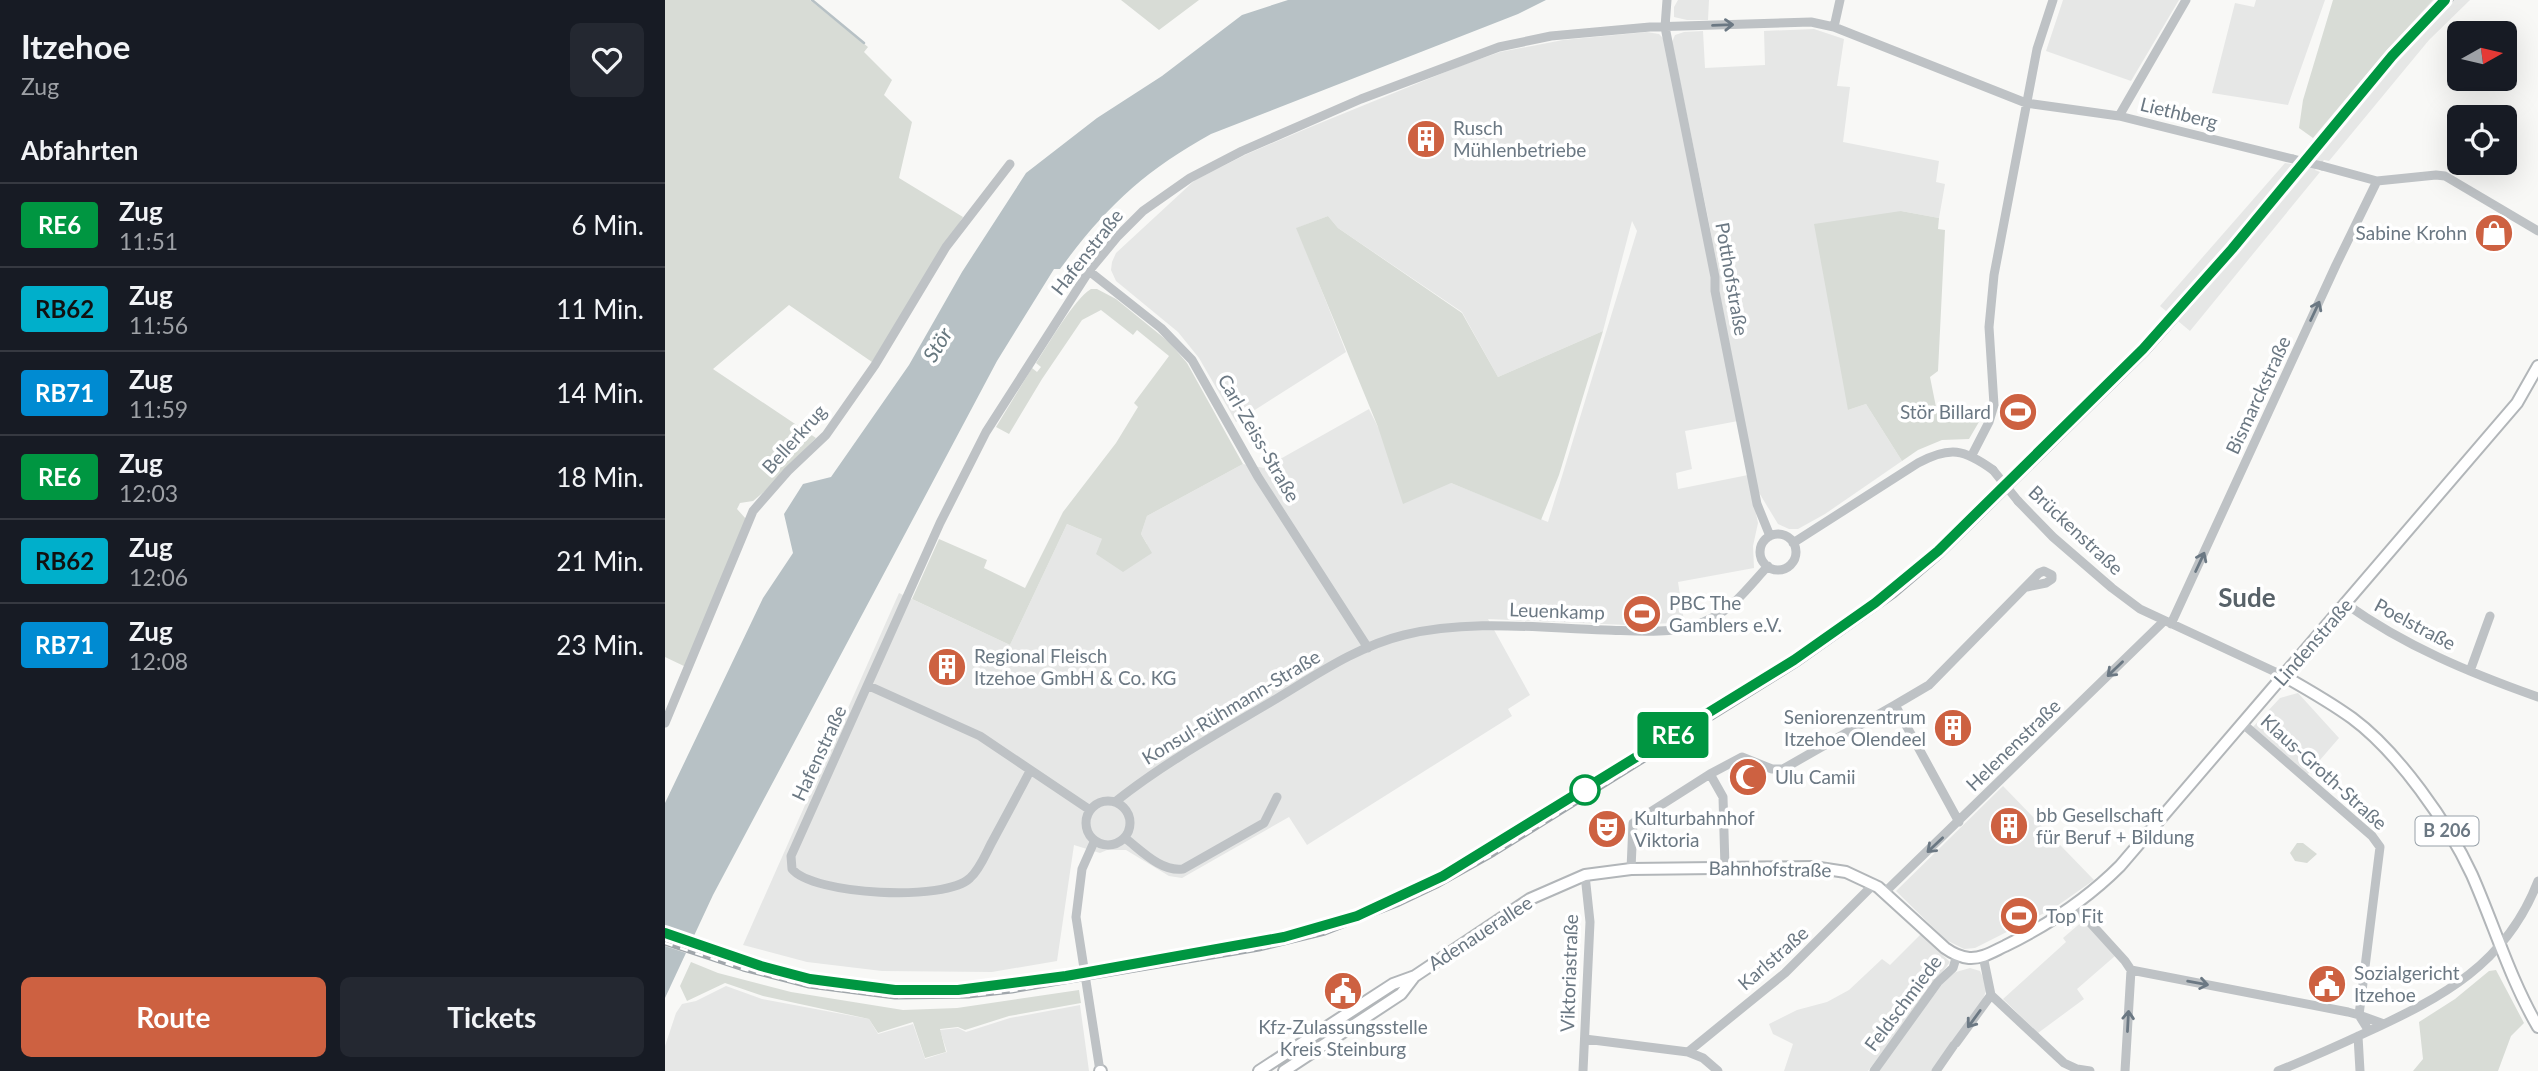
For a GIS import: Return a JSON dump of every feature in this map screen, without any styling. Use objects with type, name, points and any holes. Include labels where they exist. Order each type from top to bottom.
[{"type":"main road","name":"Lindenstraße","points":[[1962,957],[1983,956],[2044,926],[2075,905],[2120,866],[2518,403],[2537,371]]},
{"type":"main road","name":"B 206","points":[[2284,676],[2360,724],[2420,790],[2463,857],[2519,991],[2538,1027]]},
{"type":"main road","name":"Bahnhofstraße","points":[[1585,876],[1631,869],[1725,867],[1823,868],[1853,873],[1885,892],[1945,948],[1962,957]]},
{"type":"main road","name":"Adenauerallee","points":[[1259,1071],[1393,984],[1415,976],[1519,905],[1585,876]]},
{"type":"main road","name":"Adenauerallee","points":[[1284,1071],[1401,994],[1415,976]]},
{"type":"street","name":"Potthofstraße","points":[[1667,0],[1665,27],[1716,277],[1715,290],[1755,493],[1770,536]]},
{"type":"street","points":[[1834,27],[1840,0]]},
{"type":"street","points":[[1972,455],[1989,422],[1994,405],[1989,327],[1994,275],[2037,49],[2053,0]]},
{"type":"street","points":[[2119,116],[2186,0]]},
{"type":"street","name":"Hafenstraße","points":[[1030,771],[975,873],[957,887],[926,893],[842,888],[800,878],[792,869],[791,856],[940,523],[978,446],[1019,377],[1090,271],[1137,217],[1178,185],[1242,151],[1465,58],[1512,43],[1586,32],[1665,27],[1811,22],[1834,27]]},
{"type":"street","name":"Liethberg","points":[[1834,27],[2026,103],[2119,116],[2378,181],[2445,176],[2538,231]]},
{"type":"street","name":"Bellerkrug","points":[[665,723],[753,511],[788,471],[826,435],[875,365],[946,247],[1010,164]]},
{"type":"street","name":"Bismarckstraße","points":[[2168,623],[2378,181]]},
{"type":"street","name":"Carl-Zeiss-Straße","points":[[1090,271],[1161,328],[1192,360],[1258,477],[1369,648]]},
{"type":"street","name":"Leuenkamp","points":[[1369,648],[1394,638],[1446,627],[1645,632],[1683,629],[1720,613],[1768,566],[1783,569],[1792,563],[1795,553],[1793,543],[1929,457],[1952,452],[1972,455]]},
{"type":"street","name":"Brückenstraße","points":[[1972,455],[1993,470],[2046,531],[2140,609],[2284,676]]},
{"type":"street","points":[[1768,566],[1762,559],[1760,550],[1763,542],[1770,536],[1783,535],[1793,543]]},
{"type":"street","points":[[1631,869],[1631,827],[1637,819],[1742,757],[1774,769],[1783,769],[1929,685],[2027,587]]},
{"type":"street","name":"Poelstraße","points":[[2346,604],[2391,635],[2470,671],[2538,697]]},
{"type":"street","name":"Poelstraße","points":[[2470,671],[2490,616]]},
{"type":"street","name":"Helenenstraße","points":[[1885,892],[2168,623]]},
{"type":"street","name":"Konsul-Rühmann-Straße","points":[[1090,810],[1098,803],[1115,802],[1191,750],[1318,674],[1369,648]]},
{"type":"street","points":[[869,686],[974,734],[1090,810],[1086,827],[1094,842],[1109,846],[1121,843],[1129,831],[1128,813],[1115,802]]},
{"type":"street","points":[[1895,705],[1959,822]]},
{"type":"street","name":"Klaus-Groth-Straße","points":[[2242,723],[2372,836],[2380,847],[2359,1015]]},
{"type":"street","points":[[1710,774],[1723,797],[1725,867]]},
{"type":"street","points":[[1125,838],[1165,866],[1174,870],[1183,869],[1264,823],[1277,797]]},
{"type":"street","points":[[1094,842],[1082,869],[1076,917],[1100,1071]]},
{"type":"street","name":"Viktoriastraße","points":[[1583,1071],[1590,922],[1585,876]]},
{"type":"street","points":[[2278,1071],[2385,1024],[2448,991],[2500,944],[2522,918],[2538,881]]},
{"type":"street","name":"Karlstraße","points":[[1688,1052],[1800,960],[1874,884]]},
{"type":"street","points":[[2075,905],[2131,970],[2125,1071]]},
{"type":"street","points":[[1983,956],[1991,995],[2064,1063],[2090,1071]]},
{"type":"street","name":"Feldschmiede","points":[[1874,1071],[1938,982],[1962,957]]},
{"type":"street","points":[[2131,970],[2359,1015],[2385,1024]]},
{"type":"street","points":[[1936,1071],[1991,995]]},
{"type":"street","points":[[2359,1015],[2369,1031]]},
{"type":"street","points":[[2358,1036],[2360,1071]]},
{"type":"street","points":[[1585,1039],[1688,1052],[1703,1058],[1718,1071]]},
{"type":"shaded area","points":[[665,0],[810,0],[868,47],[864,52],[892,80],[884,95],[912,122],[899,178],[963,217],[872,362],[789,305],[713,369],[816,438],[765,491],[753,501],[740,503],[737,509],[746,519],[686,667],[665,657]]},
{"type":"shaded area","points":[[1121,0],[1199,0],[1159,30]]},
{"type":"shaded area","points":[[1678,0],[1709,0],[1708,20],[1674,17],[1674,7]]},
{"type":"shaded area","points":[[2063,0],[2179,0],[2131,81],[2046,51]]},
{"type":"shaded area","points":[[2256,0],[2325,0],[2288,105],[2212,93],[2235,3],[2254,7]]},
{"type":"shaded area","points":[[2333,0],[2433,0],[2313,138],[2299,128],[2303,100]]},
{"type":"shaded area","points":[[2433,0],[2470,0],[2429,40],[2329,161],[2324,160],[2315,170],[2320,172],[2190,331],[2160,306],[2285,163],[2292,164],[2381,57]]},
{"type":"shaded area","points":[[1814,29],[1844,39],[1837,86],[1850,87],[1843,142],[1939,161],[1936,182],[1945,184],[1939,218],[1901,211],[1848,410],[1866,404],[1902,461],[1825,514],[1798,529],[1789,529],[1778,524],[1758,491],[1719,290],[1719,276],[1708,218],[1672,42],[1675,35],[1703,31],[1705,68],[1765,65],[1764,31]]},
{"type":"shaded area","points":[[1647,32],[1659,34],[1664,39],[1738,421],[1685,431],[1692,469],[1676,473],[1678,489],[1748,475],[1758,523],[1753,546],[1754,568],[1678,582],[1684,621],[1674,623],[1627,625],[1488,619],[1530,695],[1508,709],[1512,716],[1307,845],[1289,817],[1182,878],[1169,876],[1126,850],[1107,850],[1100,853],[1074,845],[1057,961],[992,972],[882,971],[807,962],[743,945],[899,593],[1010,645],[1067,524],[1102,539],[1147,544],[1141,534],[1147,516],[1243,464],[1264,468],[1369,409],[1378,427],[1451,483],[1548,522],[1637,231],[1632,221],[1603,331],[1498,377],[1462,312],[1338,228],[1328,216],[1297,228],[1346,352],[1236,422],[1199,358],[1178,332],[1116,281],[1111,270],[1112,262],[1116,253],[1195,180],[1247,154],[1500,52],[1563,40]]},
{"type":"shaded area","points":[[1901,211],[1939,218],[1938,229],[1945,230],[1938,371],[1930,377],[1938,417],[1983,415],[1969,439],[1942,440],[1918,450],[1902,461],[1866,404],[1848,410],[1814,224]]},
{"type":"shaded area","points":[[1328,216],[1338,228],[1462,313],[1498,377],[1603,331],[1559,475],[1541,520],[1451,483],[1403,504],[1378,427],[1296,228]]},
{"type":"shaded area","points":[[1091,289],[1097,289],[1116,299],[1169,342],[1187,363],[1243,464],[1147,516],[1141,534],[1152,553],[1123,572],[1096,554],[1102,539],[1067,524],[1010,645],[912,599],[939,539],[987,560],[984,568],[1025,588],[1063,512],[1116,443],[1138,407],[1134,403],[1169,356],[1137,330],[1133,335],[1101,310],[1082,320],[1009,434],[996,427],[1032,368],[1037,372],[1041,367],[1036,363],[1062,323],[1077,302]]},
{"type":"shaded area","points":[[2298,693],[2339,738],[2307,775],[2252,728],[2280,698]]},
{"type":"shaded area","points":[[2003,786],[2094,880],[2054,908],[1975,948],[1964,949],[1946,940],[1896,891]]},
{"type":"shaded area","points":[[2297,843],[2303,843],[2317,854],[2307,863],[2295,861],[2290,853]]},
{"type":"shaded area","points":[[2084,920],[2115,956],[2077,989],[2084,999],[2038,1033],[2003,999],[2066,942],[2063,938]]},
{"type":"shaded area","points":[[1921,934],[1950,962],[1868,1071],[1784,1071],[1793,1044],[1773,1034],[1769,1024],[1797,1010],[1827,1002],[1849,990],[1882,959],[1890,965]]},
{"type":"shaded area","points":[[691,962],[718,973],[791,992],[903,1010],[957,1008],[1079,990],[1081,1003],[1009,1016],[965,1030],[958,1027],[940,1029],[946,1052],[925,1058],[913,1022],[878,1033],[869,1019],[763,996],[725,983],[687,1001],[680,986]]},
{"type":"shaded area","points":[[1970,968],[1980,971],[1984,979],[1986,991],[1982,1002],[1932,1071],[1877,1071],[1946,979],[1956,972]]},
{"type":"shaded area","points":[[2496,970],[2524,1023],[2511,1036],[2498,1071],[2413,1071],[2423,1059],[2419,1022],[2455,999],[2489,971]]},
{"type":"shaded area","points":[[726,986],[762,999],[869,1019],[878,1034],[913,1024],[925,1059],[947,1052],[940,1030],[958,1028],[966,1032],[1010,1018],[1080,1005],[1089,1071],[665,1071],[665,1046],[676,1013],[682,1004],[696,1001]]},
{"type":"water","name":"Stör","points":[[1288,0],[1546,0],[1518,14],[1211,134],[1165,162],[1127,192],[1093,227],[1060,269],[1054,269],[997,361],[713,895],[665,998],[665,803],[763,598],[793,553],[784,514],[803,484],[831,477],[909,365],[962,272],[1026,173],[1097,118],[1162,76],[1242,15]]},
{"type":"pier","points":[[665,931],[695,942],[689,954],[665,946]]},
{"type":"waterway","points":[[812,0],[864,43]]},
{"type":"railway","points":[[665,943],[743,969],[809,986],[895,997],[968,996],[1259,949],[1325,933],[1437,886],[1494,854],[1797,665],[1894,596],[1942,555],[2146,354],[2236,252],[2395,60],[2451,0]]},
{"type":"train","name":"RE6","points":[[665,933],[778,971],[844,985],[932,991],[986,988],[1252,945],[1357,916],[1443,876],[1794,660],[1842,628],[1938,551],[2143,349],[2232,249],[2411,34],[2445,0]]},
{"type":"place","name":"Rusch Mühlenbetriebe","points":[[1426,139]]},
{"type":"place","name":"Sabine Krohn","points":[[2494,233]]},
{"type":"place","name":"Stör Billard","points":[[2018,412]]},
{"type":"place","name":"PBC The Gamblers e.V.","points":[[1642,614]]},
{"type":"place","name":"Regional Fleisch Itzehoe GmbH & Co. KG","points":[[947,667]]},
{"type":"place","name":"Seniorenzentrum Itzehoe Olendeel","points":[[1953,728]]},
{"type":"place","name":"Ulu Camii","points":[[1748,777]]},
{"type":"place","name":"bb Gesellschaft für Beruf + Bildung","points":[[2009,826]]},
{"type":"place","name":"Kulturbahnhof Viktoria","points":[[1607,829]]},
{"type":"place","name":"Top Fit","points":[[2019,916]]},
{"type":"place","name":"Sozialgericht Itzehoe","points":[[2327,984]]},
{"type":"place","name":"Kfz-Zulassungsstelle Kreis Steinburg","points":[[1343,991]]},
{"type":"district","name":"Sude","points":[[2247,598]]}]
